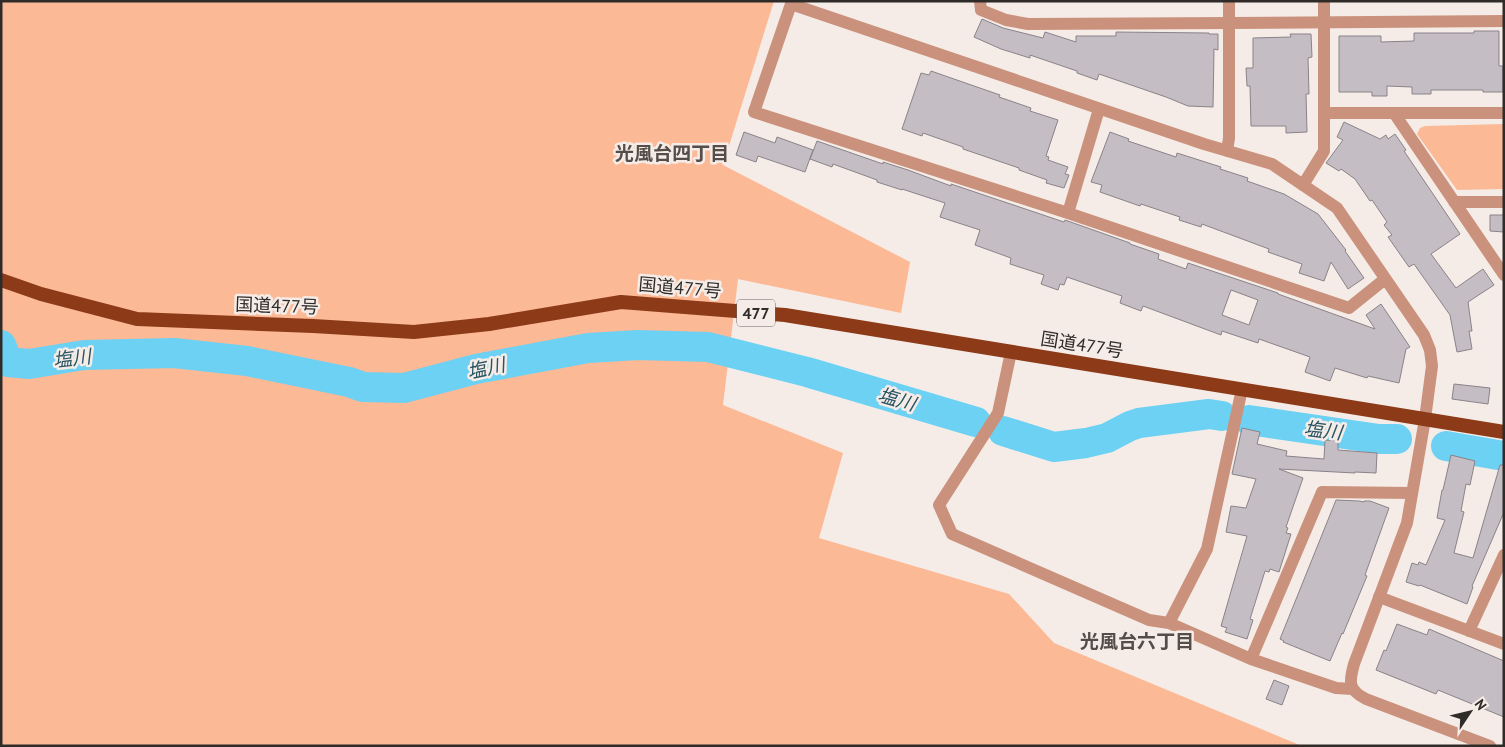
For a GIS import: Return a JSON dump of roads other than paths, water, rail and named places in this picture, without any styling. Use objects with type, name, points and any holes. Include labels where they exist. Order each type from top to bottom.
[{"type":"highway","name":"国道477号","points":[[4,281],[41,294],[137,319],[414,332],[489,324],[621,302],[785,315],[1504,432]]},
{"type":"street","points":[[980,1],[981,10],[1006,20],[1028,24],[1504,21]]},
{"type":"street","points":[[1227,151],[1229,138],[1229,1]]},
{"type":"street","points":[[1303,185],[1324,151],[1324,1]]},
{"type":"street","points":[[1385,279],[1350,308],[1068,213],[754,112],[791,3],[1099,109],[1272,164],[1337,208],[1424,335],[1430,350],[1432,366],[1407,523],[1352,671],[1350,682],[1352,689],[1357,695],[1490,746]]},
{"type":"street","points":[[1068,213],[1099,109]]},
{"type":"street","points":[[1324,113],[1504,113]]},
{"type":"street","points":[[1394,113],[1504,275]]},
{"type":"street","points":[[1454,202],[1504,202]]},
{"type":"street","points":[[1011,352],[998,414],[939,506],[952,534],[1148,620],[1169,623],[1251,659],[1336,688],[1352,689]]},
{"type":"street","points":[[1169,623],[1207,549],[1242,389]]},
{"type":"street","points":[[1251,659],[1322,492],[1412,493]]},
{"type":"street","points":[[1469,631],[1504,555]]},
{"type":"street","points":[[1379,597],[1504,644]]},
{"type":"waterway","name":"塩川","points":[[1,345],[8,362],[29,364],[84,355],[174,353],[247,361],[349,382],[363,387],[404,388],[476,369],[588,348],[638,345],[708,347],[807,372],[976,422]]},
{"type":"waterway","name":"塩川","points":[[1003,431],[1054,447],[1107,438],[1139,423],[1209,414],[1222,416]]},
{"type":"waterway","name":"塩川","points":[[1249,420],[1379,439],[1397,439]]},
{"type":"waterway","name":"塩川","points":[[1446,446],[1504,456]]},
{"type":"district","name":"光風台四丁目","points":[[672,153]]},
{"type":"district","name":"光風台六丁目","points":[[1137,641]]}]
